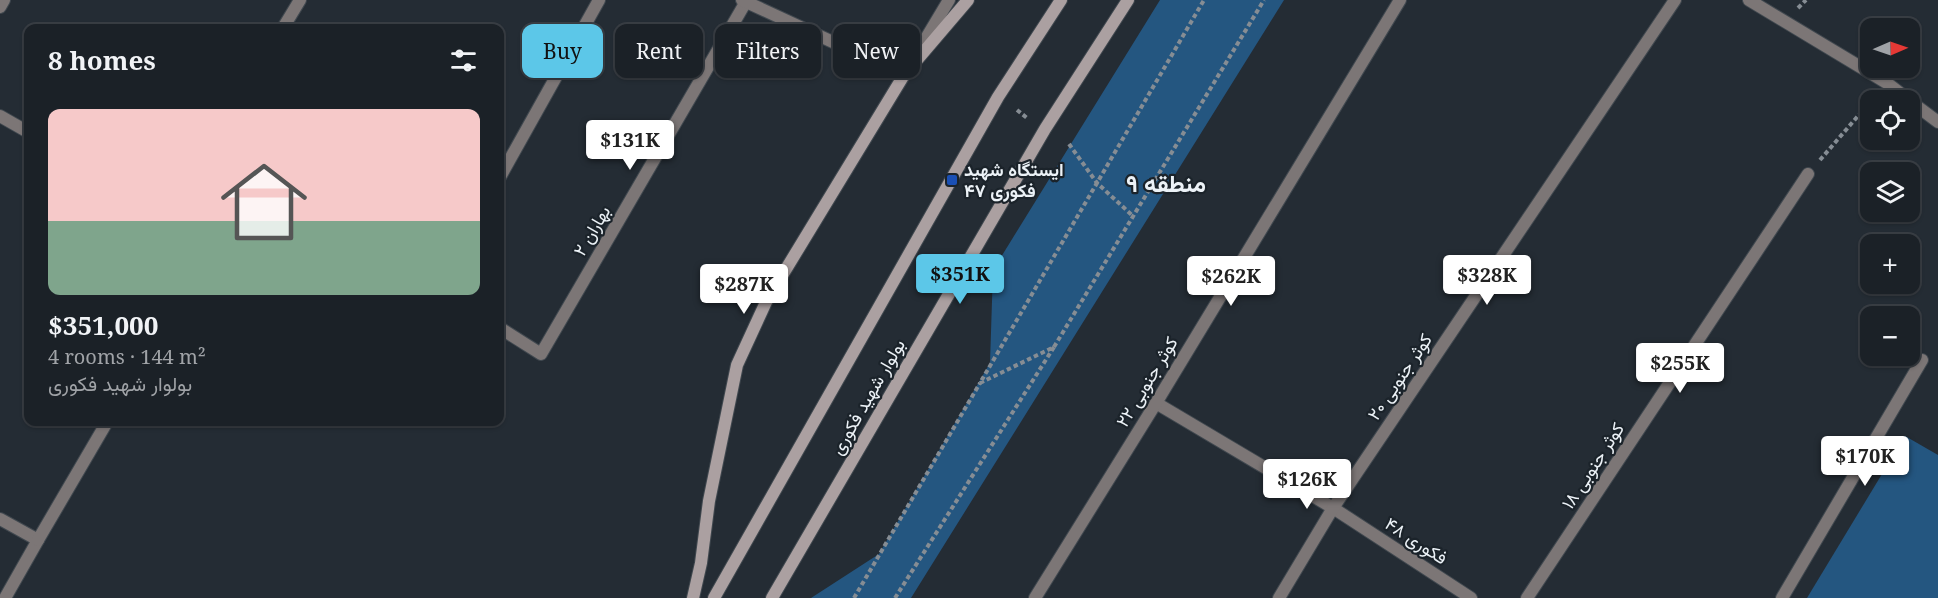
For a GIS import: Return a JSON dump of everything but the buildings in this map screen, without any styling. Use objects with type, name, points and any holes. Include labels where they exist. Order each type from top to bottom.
[{"type":"main road","points":[[920,56],[968,0]]},
{"type":"main road","name":"بولوار شهید فکوری","points":[[714,598],[998,97],[1061,0]]},
{"type":"main road","name":"بولوار شهید فکوری","points":[[772,598],[1045,129],[1128,0]]},
{"type":"main road","points":[[693,598],[701,563],[709,501],[737,365],[766,302],[902,78]]},
{"type":"street","points":[[0,7],[4,0]]},
{"type":"street","points":[[285,24],[300,0]]},
{"type":"street","points":[[504,170],[599,0]]},
{"type":"street","points":[[920,48],[949,0]]},
{"type":"street","name":"کوثر جنوبی ۲۲","points":[[1035,598],[1400,0]]},
{"type":"street","name":"کوثر جنوبی ۲۰","points":[[1279,598],[1333,508],[1675,0]]},
{"type":"street","points":[[1749,0],[1896,90]]},
{"type":"street","points":[[745,1],[833,42]]},
{"type":"street","name":"بهاران ۲","points":[[504,331],[541,354],[745,1]]},
{"type":"street","points":[[1920,108],[1938,122]]},
{"type":"street","points":[[0,116],[24,130]]},
{"type":"street","name":"کوثر جنوبی ۱۸","points":[[1527,598],[1808,174]]},
{"type":"street","points":[[1782,598],[1922,360]]},
{"type":"street","name":"فکوری ۴۸","points":[[1156,402],[1333,508],[1471,598]]},
{"type":"street","points":[[5,598],[105,426]]},
{"type":"street","points":[[0,519],[38,540]]},
{"type":"path","points":[[854,598],[1204,0]]},
{"type":"path","points":[[895,598],[1134,217],[1264,0]]},
{"type":"path","points":[[1017,110],[1027,118]]},
{"type":"path","points":[[1808,174],[1860,114]]},
{"type":"path","points":[[1069,144],[1096,183],[1134,217]]},
{"type":"path","points":[[980,383],[1053,347]]},
{"type":"shaded area","points":[[1160,0],[1284,0],[911,598],[811,598],[879,554],[990,363],[993,270]]},
{"type":"shaded area","points":[[1905,436],[1938,455],[1938,598],[1807,598]]},
{"type":"place","name":"ایستگاه شهید فکوری ۴۷","points":[[952,180]]},
{"type":"district","name":"منطقه ۹","points":[[1166,184]]}]
